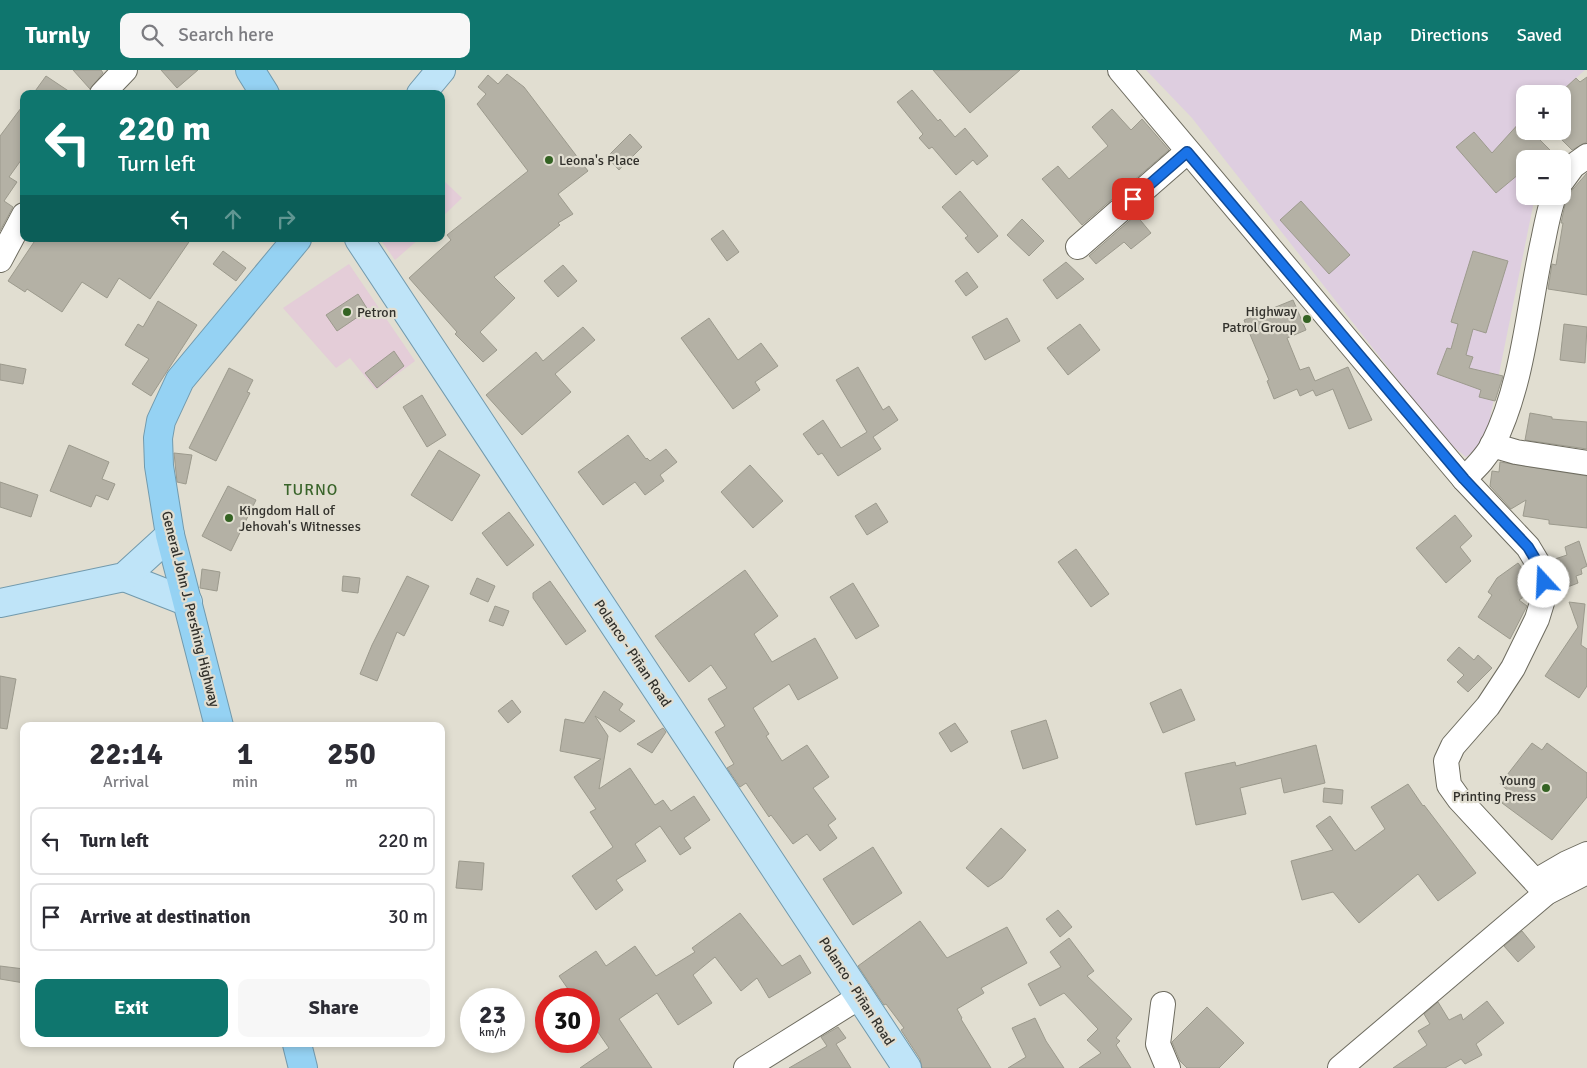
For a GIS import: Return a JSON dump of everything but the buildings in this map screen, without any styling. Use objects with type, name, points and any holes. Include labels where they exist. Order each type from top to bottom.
[{"type":"highway","points":[[250,70],[262,90]]},
{"type":"highway","name":"General John J. Pershing Highway","points":[[218,722],[170,535],[159,466],[158,438],[169,401],[193,362],[294,242]]},
{"type":"highway","points":[[298,1047],[303,1068]]},
{"type":"main road","points":[[424,90],[441,70]]},
{"type":"main road","name":"Polanco - Piñan Road","points":[[361,242],[907,1068]]},
{"type":"main road","points":[[0,604],[124,577],[170,535]]},
{"type":"main road","points":[[124,577],[188,602]]},
{"type":"street","points":[[106,90],[125,70]]},
{"type":"street","points":[[1120,70],[1187,152],[1464,479],[1528,547],[1543,572],[1545,592],[1537,619],[1513,668],[1488,706],[1453,746],[1446,761],[1450,785],[1459,799],[1541,887]]},
{"type":"street","points":[[1078,247],[1187,152]]},
{"type":"street","points":[[1571,169],[1587,156]]},
{"type":"street","points":[[1464,479],[1482,461],[1492,445],[1505,416],[1518,368],[1539,256],[1552,205]]},
{"type":"street","points":[[0,260],[20,222]]},
{"type":"street","points":[[1492,445],[1516,452],[1587,463]]},
{"type":"street","points":[[1340,1068],[1567,863],[1587,854]]},
{"type":"street","points":[[1541,887],[1587,872]]},
{"type":"street","points":[[746,1068],[860,996]]},
{"type":"street","points":[[1163,1004],[1158,1044],[1168,1068]]},
{"type":"shaded area","points":[[1146,70],[1585,70],[1568,85],[1516,85],[1516,130],[1499,145],[1516,163],[1516,205],[1533,205],[1485,443],[1466,457],[1445,440],[1192,118]]},
{"type":"shaded area","points":[[445,182],[462,198],[445,214]]},
{"type":"shaded area","points":[[382,242],[416,242],[395,260]]},
{"type":"shaded area","points":[[349,264],[415,361],[376,390],[350,358],[336,368],[283,308]]},
{"type":"place","name":"Leona's Place","points":[[549,160]]},
{"type":"place","name":"Petron","points":[[347,312]]},
{"type":"place","name":"Highway Patrol Group","points":[[1307,319]]},
{"type":"place","name":"Kingdom Hall of Jehovah's Witnesses","points":[[229,518]]},
{"type":"place","name":"Young Printing Press","points":[[1546,788]]},
{"type":"district","name":"TURNO","points":[[311,489]]},
{"type":"route","points":[[1133,199],[1187,152],[1408,410],[1464,479],[1528,547],[1543,572],[1544,582]]}]
